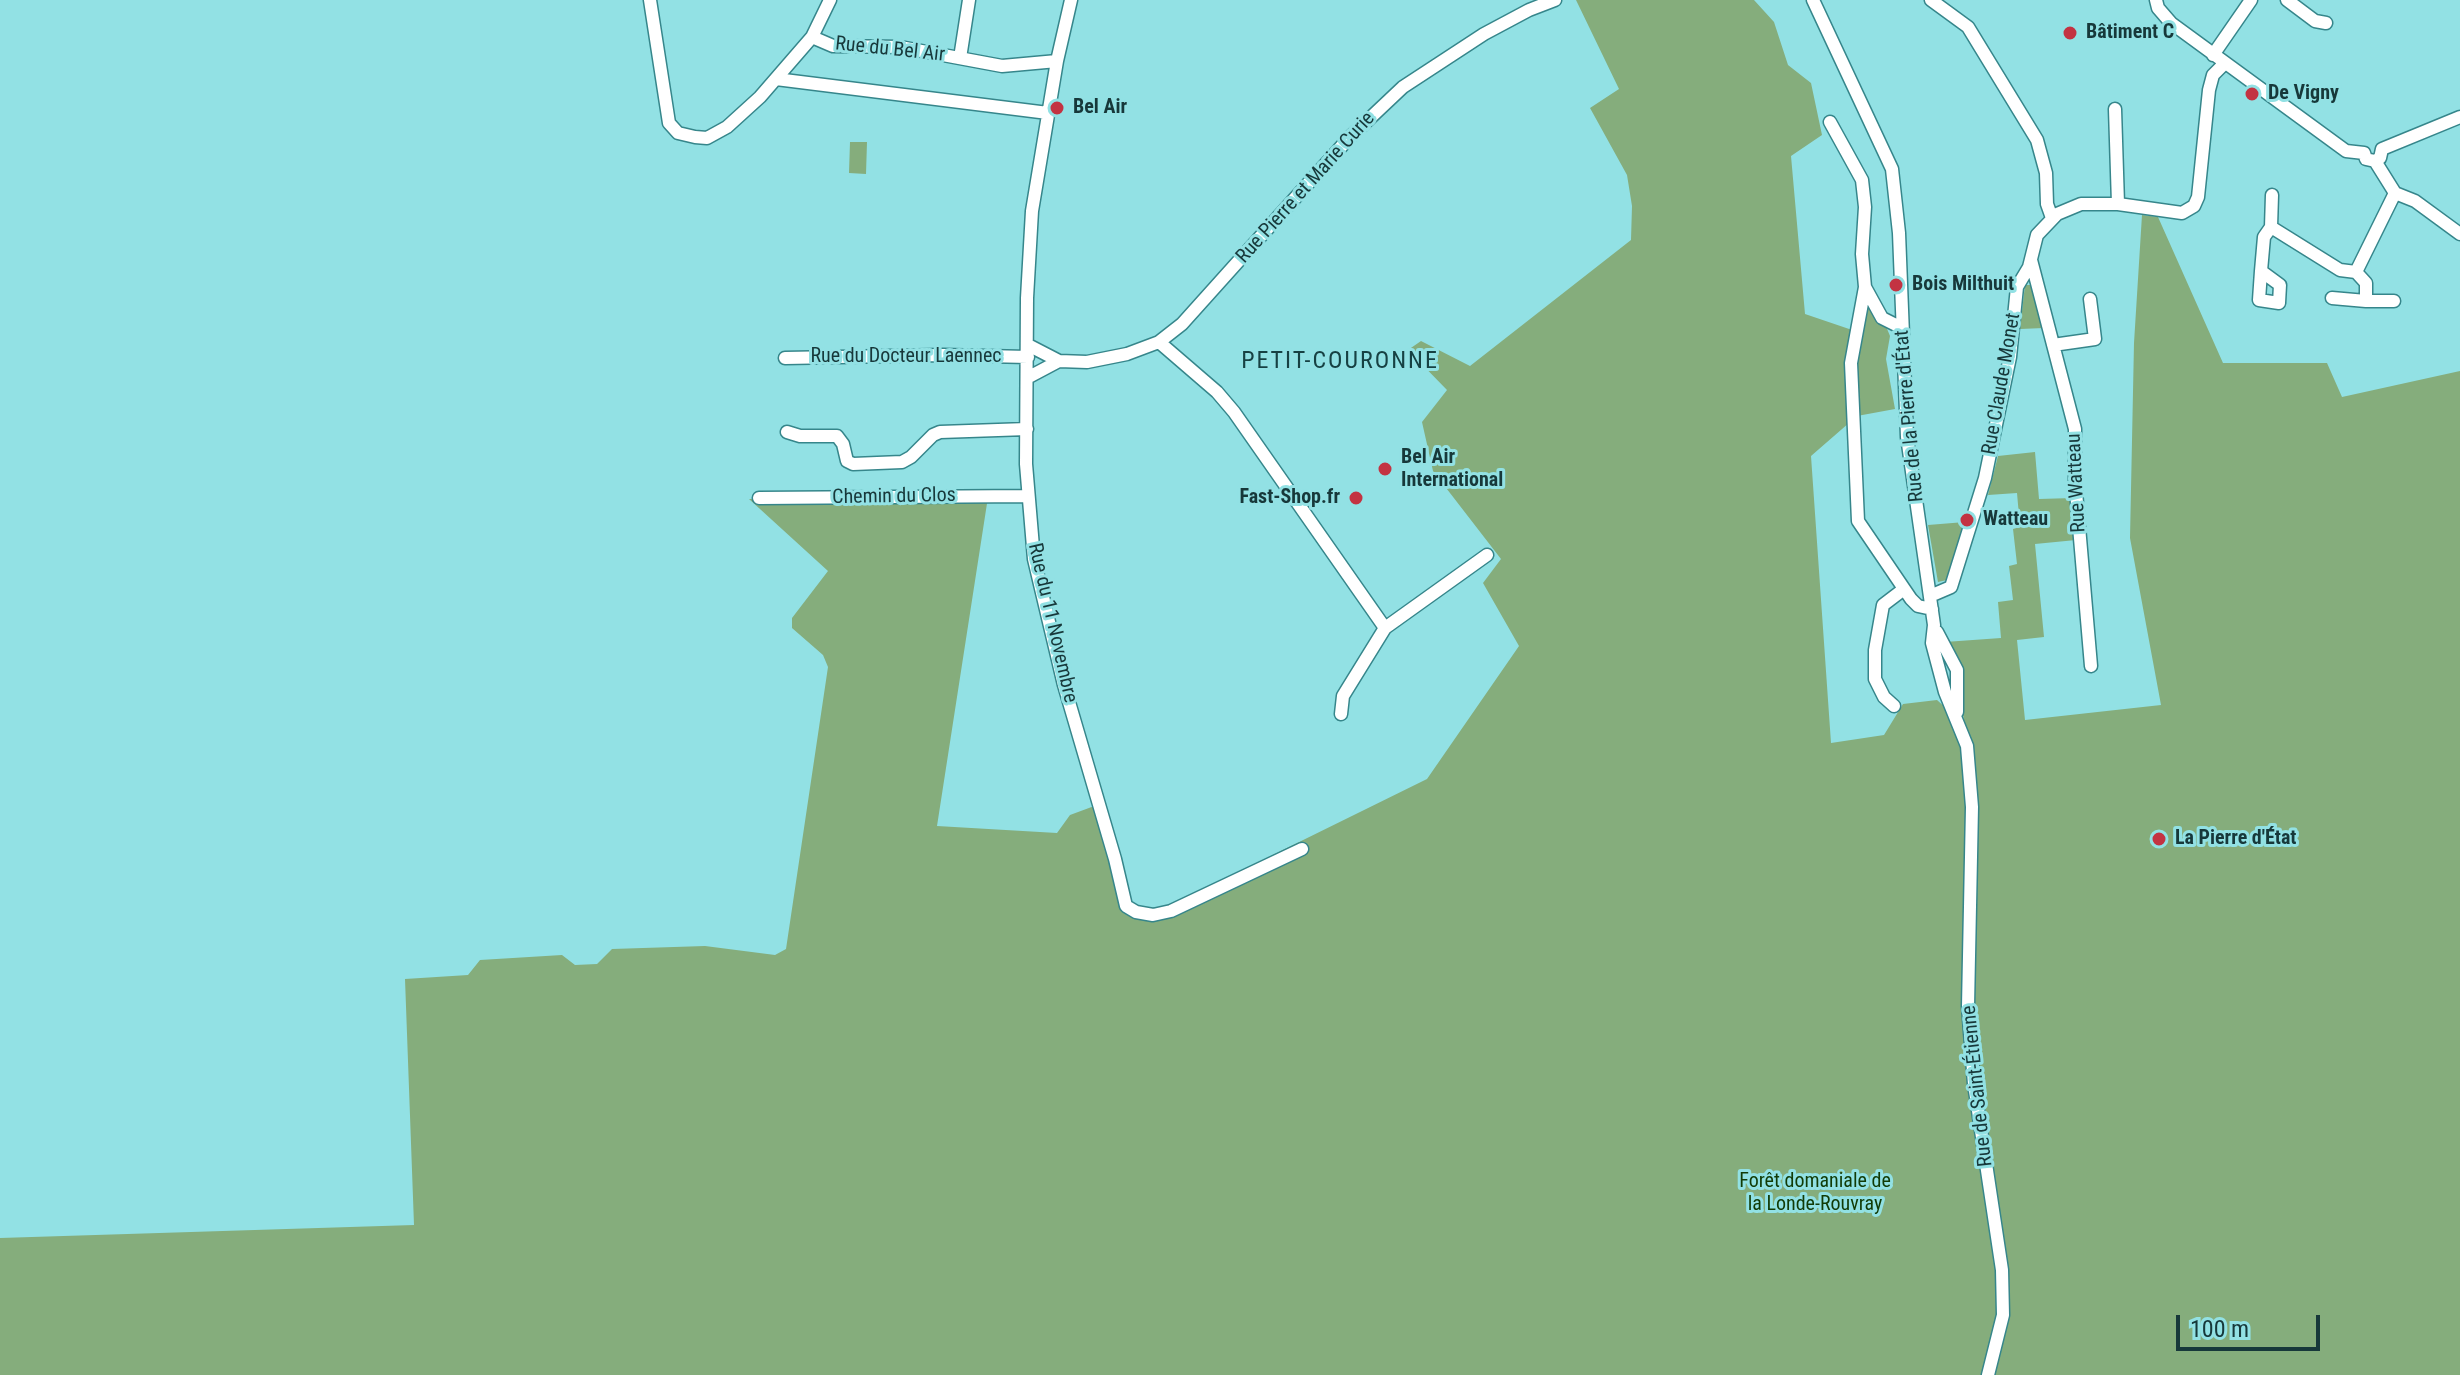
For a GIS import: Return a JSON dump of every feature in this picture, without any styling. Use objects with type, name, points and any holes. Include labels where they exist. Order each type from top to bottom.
[{"type":"street","points":[[650,0],[669,123],[678,133],[707,138],[727,127],[776,79],[812,37]]},
{"type":"street","name":"Rue du Bel Air","points":[[830,0],[812,37],[833,46],[900,47],[1002,66],[1057,61]]},
{"type":"street","points":[[960,58],[969,0]]},
{"type":"street","name":"Rue du 11 Novembre","points":[[1071,0],[1057,61],[1032,211],[1027,298],[1028,496],[1034,559],[1064,685],[1126,906],[1144,914],[1171,911],[1302,849]]},
{"type":"street","name":"Rue Pierre et Marie Curie","points":[[1028,351],[1059,361],[1087,362],[1145,349],[1159,342],[1182,324],[1360,126],[1403,87],[1484,34],[1555,0]]},
{"type":"street","name":"Rue de la Pierre d'État","points":[[1813,0],[1892,169],[1899,233],[1907,437],[1934,625],[1940,643],[1957,670],[1957,719],[1967,746]]},
{"type":"street","points":[[1931,0],[1968,27],[2037,140],[2046,173],[2047,204],[2052,218],[2081,204],[2118,204],[2182,213],[2196,202],[2209,90],[2213,75],[2224,64]]},
{"type":"street","points":[[2156,0],[2158,8],[2171,23],[2346,151],[2364,153],[2370,144],[2375,144],[2395,193],[2415,201],[2460,234]]},
{"type":"street","points":[[2213,55],[2251,0]]},
{"type":"street","points":[[2287,0],[2315,21],[2326,23]]},
{"type":"street","name":"Rue du Bel Air","points":[[776,79],[1048,113]]},
{"type":"street","points":[[2115,109],[2118,204]]},
{"type":"street","points":[[2378,155],[2460,117]]},
{"type":"street","points":[[1830,122],[1862,180],[1865,207],[1862,254],[1865,287],[1851,363],[1858,521],[1918,606],[1931,602]]},
{"type":"street","points":[[2356,272],[2395,193]]},
{"type":"street","points":[[2261,271],[2264,237],[2271,227],[2272,195]]},
{"type":"street","name":"Rue Claude Monet","points":[[1931,602],[1951,587],[1985,478],[2010,357],[2017,287],[2029,267],[2037,235],[2052,218]]},
{"type":"street","points":[[2271,227],[2340,270],[2356,272],[2366,283],[2366,301]]},
{"type":"street","name":"Rue Watteau","points":[[2031,257],[2075,429],[2075,480],[2091,666]]},
{"type":"street","points":[[1865,287],[1882,318],[1902,328]]},
{"type":"street","points":[[2332,298],[2394,301]]},
{"type":"street","points":[[2053,345],[2095,339],[2090,299]]},
{"type":"street","points":[[1159,342],[1217,392],[1234,412],[1385,628]]},
{"type":"street","name":"Rue du Docteur Laennec","points":[[785,358],[1028,351]]},
{"type":"street","name":"Rue Pierre et Marie Curie","points":[[1027,378],[1059,361]]},
{"type":"street","points":[[787,432],[800,436],[837,436],[843,444],[847,461],[853,464],[902,462],[940,432],[1027,429]]},
{"type":"street","name":"Chemin du Clos","points":[[759,498],[1028,496]]},
{"type":"street","points":[[1341,714],[1343,696],[1385,628],[1487,555]]},
{"type":"street","points":[[1894,706],[1884,697],[1875,679],[1875,650],[1883,605],[1904,589]]},
{"type":"street","name":"Rue de Saint-Étienne","points":[[1967,746],[1972,807],[1970,1037],[1974,1084],[2002,1270],[2003,1315],[1988,1375]]},
{"type":"green space","name":"Forêt domaniale de la Londe-Rouvray","points":[[1576,0],[1754,0],[1774,22],[1788,65],[1811,83],[1822,135],[1791,156],[1805,314],[1858,332],[1866,304],[1878,307],[1890,336],[1886,359],[1895,409],[1857,416],[1811,456],[1831,743],[1884,735],[1903,704],[1937,700],[1965,725],[1960,700],[1963,675],[1959,662],[1945,642],[2001,638],[1998,602],[2013,600],[2009,566],[2017,564],[2013,529],[2020,527],[2017,493],[1988,495],[1998,456],[2035,452],[2039,499],[2073,498],[2076,540],[2035,544],[2044,637],[2017,640],[2025,720],[2161,705],[2130,538],[2134,343],[2142,215],[2158,217],[2223,363],[2327,363],[2342,397],[2460,371],[2460,1375],[0,1375],[0,1238],[414,1225],[405,979],[468,975],[480,960],[562,955],[575,965],[597,964],[612,949],[705,946],[775,955],[786,949],[828,667],[823,655],[792,628],[792,618],[828,571],[749,499],[988,497],[937,826],[1057,833],[1070,815],[1097,805],[1123,903],[1157,912],[1427,779],[1519,646],[1483,583],[1501,559],[1433,471],[1422,422],[1447,390],[1408,350],[1421,341],[1470,366],[1631,240],[1632,206],[1627,175],[1590,108],[1619,89]]},
{"type":"green space","points":[[850,142],[867,142],[866,174],[849,173]]},
{"type":"green space","points":[[2025,285],[2034,288],[2044,328],[2020,329]]},
{"type":"green space","points":[[1965,522],[1947,580],[1938,582],[1928,525]]},
{"type":"place","name":"Bâtiment C","points":[[2070,33]]},
{"type":"place","name":"De Vigny","points":[[2252,94]]},
{"type":"place","name":"Bel Air","points":[[1057,108]]},
{"type":"place","name":"Bois Milthuit","points":[[1896,285]]},
{"type":"place","name":"Bel Air International","points":[[1385,469]]},
{"type":"place","name":"Fast-Shop.fr","points":[[1356,498]]},
{"type":"place","name":"Watteau","points":[[1967,520]]},
{"type":"place","name":"La Pierre d'État","points":[[2159,839]]},
{"type":"district","name":"PETIT-COURONNE","points":[[1340,362]]}]
